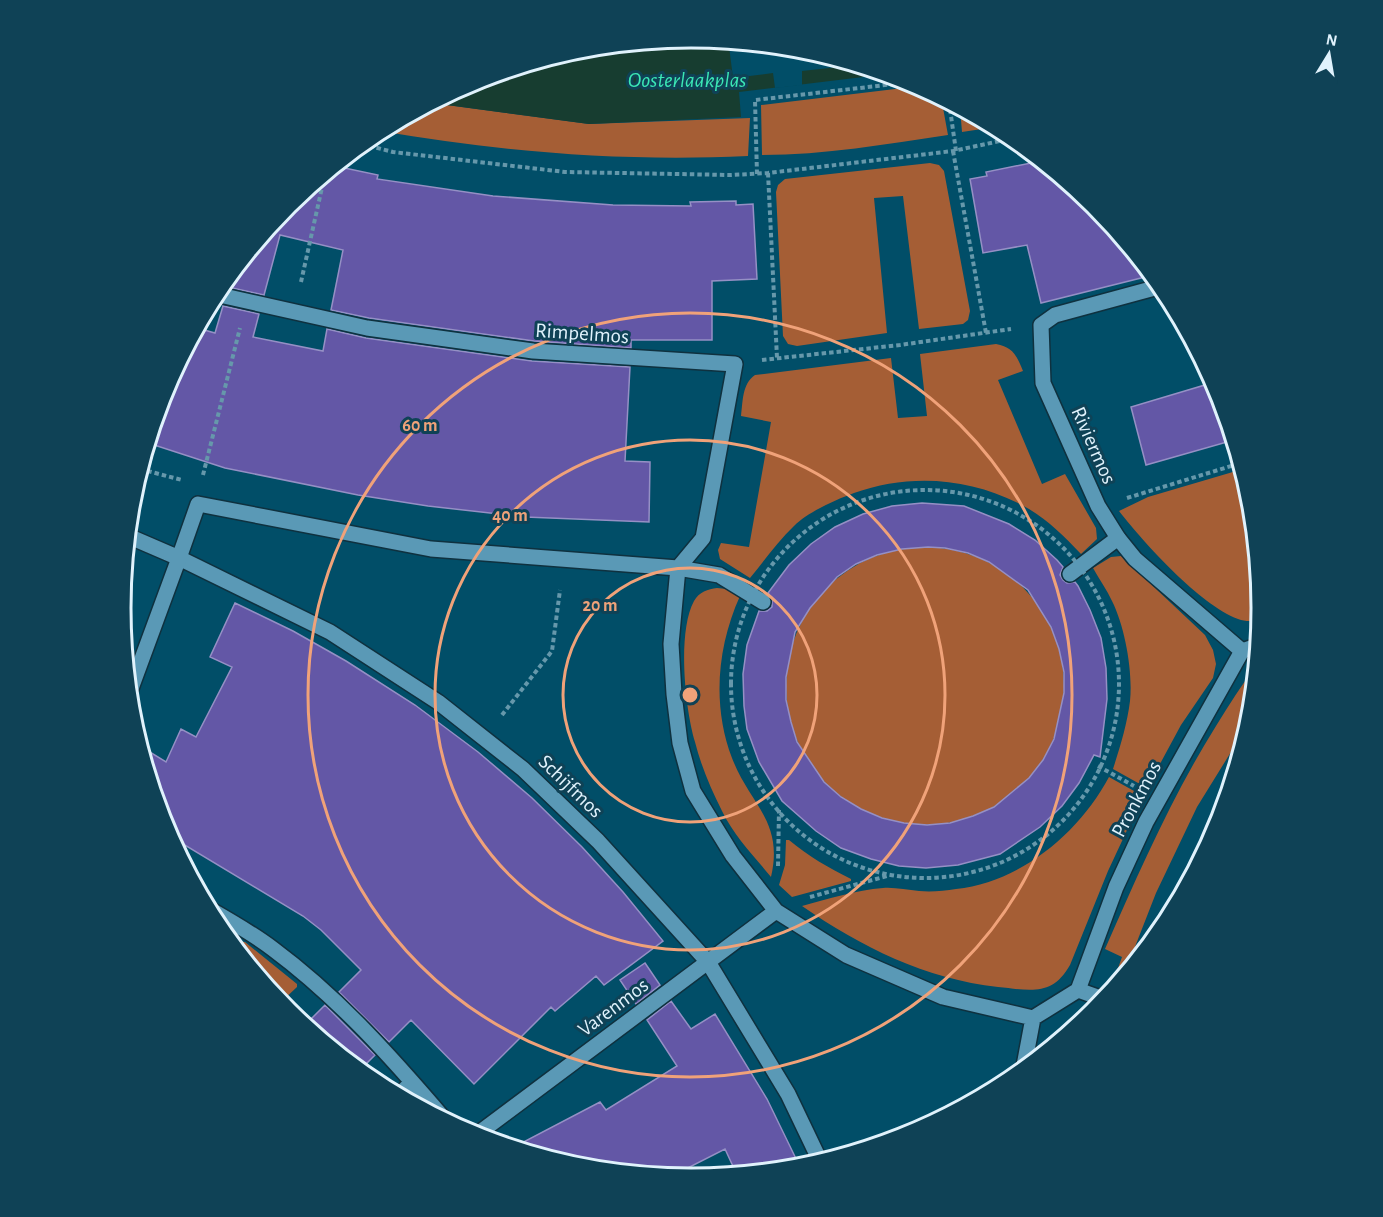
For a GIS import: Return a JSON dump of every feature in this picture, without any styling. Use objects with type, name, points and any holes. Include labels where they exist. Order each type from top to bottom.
[{"type":"street","points":[[1041,325],[1055,315],[1152,289]]},
{"type":"street","name":"Rimpelmos","points":[[225,297],[367,328],[533,351],[735,364]]},
{"type":"street","name":"Riviermos","points":[[1041,325],[1043,383],[1098,507],[1118,538],[1135,558],[1242,651]]},
{"type":"street","points":[[735,364],[704,538],[678,568],[671,644],[680,743],[693,791],[733,856],[776,911],[846,955],[943,997],[1033,1018],[1078,990],[1096,996]]},
{"type":"street","points":[[135,677],[198,504],[432,549],[678,568],[719,575],[757,598]]},
{"type":"street","points":[[1075,570],[1118,538]]},
{"type":"street","name":"Schijfmos","points":[[136,539],[330,632],[438,702],[523,769],[598,842],[708,962],[788,1094],[817,1154]]},
{"type":"street","points":[[1242,651],[1251,648]]},
{"type":"street","name":"Pronkmos","points":[[1078,990],[1116,887],[1146,822],[1242,651]]},
{"type":"street","name":"Varenmos","points":[[485,1129],[776,911]]},
{"type":"street","points":[[224,918],[271,948],[313,981],[358,1022],[432,1105]]},
{"type":"street","points":[[1025,1059],[1033,1018]]},
{"type":"street","points":[[404,1090],[412,1082]]},
{"type":"path","points":[[757,174],[755,100],[889,85]]},
{"type":"path","points":[[950,112],[986,333]]},
{"type":"path","points":[[373,147],[393,152],[565,172],[731,176],[955,151],[1001,141]]},
{"type":"path","points":[[768,173],[777,358]]},
{"type":"path","points":[[295,312],[322,187]]},
{"type":"path","points":[[198,504],[247,302]]},
{"type":"path","points":[[735,364],[1041,325]]},
{"type":"path","points":[[1098,507],[1234,465]]},
{"type":"path","points":[[148,471],[201,485]]},
{"type":"path","points":[[908,489],[973,495],[1033,521],[1075,570],[1110,623],[1119,686],[1108,748],[1077,804],[1057,828],[1031,848],[1002,863],[973,875],[941,880],[889,876],[847,862],[793,828],[754,777],[732,718],[731,655],[757,598],[790,542],[845,506],[908,489]]},
{"type":"path","points":[[484,739],[552,651],[564,559]]},
{"type":"path","points":[[1098,766],[1159,799]]},
{"type":"path","points":[[776,911],[809,898],[889,876]]},
{"type":"shaded area","points":[[899,88],[943,108],[948,135],[832,151],[762,155],[761,105]]},
{"type":"shaded area","points":[[446,105],[589,124],[750,118],[748,156],[655,158],[563,154],[394,133]]},
{"type":"shaded area","points":[[961,117],[982,129],[962,132]]},
{"type":"shaded area","points":[[930,163],[939,165],[944,171],[970,311],[968,320],[963,324],[919,329],[903,196],[874,198],[887,333],[797,346],[788,344],[783,336],[776,192],[778,185],[785,179]]},
{"type":"shaded area","points":[[996,344],[1007,347],[1014,353],[1023,371],[998,380],[1042,484],[1065,474],[1096,528],[1097,539],[1081,554],[1043,519],[1009,499],[966,485],[943,481],[921,481],[876,486],[814,511],[788,532],[750,578],[720,559],[718,550],[721,543],[749,547],[771,422],[741,416],[745,388],[755,375],[891,358],[898,418],[927,416],[920,354]]},
{"type":"shaded area","points":[[1235,471],[1247,535],[1251,572],[1252,621],[1238,619],[1223,611],[1190,587],[1143,540],[1119,511],[1148,497]]},
{"type":"shaded area","points":[[925,547],[965,553],[990,563],[1023,588],[1048,621],[1058,646],[1064,686],[1058,726],[1048,751],[1023,784],[990,809],[965,819],[925,825],[885,819],[860,809],[827,784],[802,751],[792,726],[786,686],[792,646],[802,621],[827,588],[860,563],[885,553]]},
{"type":"shaded area","points":[[1121,556],[1205,635],[1213,650],[1216,664],[1213,678],[1181,725],[1147,788],[1113,769],[1129,710],[1131,689],[1129,663],[1117,612],[1093,568],[1111,557]]},
{"type":"shaded area","points":[[717,588],[727,589],[740,596],[732,615],[722,656],[720,697],[722,718],[732,758],[769,827],[774,858],[771,877],[727,820],[703,769],[691,728],[684,671],[686,631],[689,615],[698,595]]},
{"type":"shaded area","points":[[1247,678],[1235,746],[1197,807],[1156,893],[1132,955],[1116,975],[1122,957],[1105,949],[1184,780]]},
{"type":"shaded area","points":[[1109,777],[1143,796],[1108,871],[1070,965],[1056,982],[1048,987],[1030,990],[998,987],[945,977],[920,969],[871,948],[802,906],[873,889],[942,891],[980,884],[1003,876],[1025,865],[1065,835],[1082,817]]},
{"type":"shaded area","points":[[786,840],[851,881],[792,897],[779,885],[785,865]]},
{"type":"shaded area","points":[[241,941],[245,942],[297,984],[297,987],[287,996]]},
{"type":"water","name":"Oosterlaakplas","points":[[655,49],[728,49],[765,53],[837,67],[867,77],[739,92],[741,117],[589,124],[446,105],[511,78],[546,67],[618,53]]},
{"type":"pier","points":[[729,49],[765,53],[837,67],[802,71],[802,85],[775,88],[773,73],[733,78]]},
{"type":"building","points":[[1032,163],[1088,212],[1144,277],[1041,303],[1027,245],[983,253],[970,179],[987,176],[986,172]]},
{"type":"building","points":[[345,168],[378,175],[377,179],[493,196],[613,205],[691,206],[690,202],[736,201],[736,205],[753,204],[757,279],[712,281],[712,340],[631,340],[631,348],[534,341],[369,318],[331,310],[343,250],[280,235],[264,295],[232,288],[270,239],[295,212]]},
{"type":"building","points":[[223,306],[259,314],[253,337],[323,351],[327,329],[366,338],[532,361],[630,367],[625,461],[650,462],[649,522],[525,517],[428,506],[358,495],[225,468],[156,445],[174,394],[205,330],[215,333]]},
{"type":"building","points":[[1205,385],[1226,442],[1146,465],[1131,407]]},
{"type":"building","points":[[922,503],[964,506],[1009,524],[1035,540],[1063,567],[1060,575],[1063,580],[1067,583],[1075,582],[1078,586],[1101,638],[1106,668],[1107,699],[1100,757],[1094,755],[1079,783],[1062,806],[1040,827],[1000,854],[958,865],[926,868],[899,866],[841,848],[816,831],[782,801],[759,762],[747,729],[743,674],[747,645],[759,611],[767,611],[772,607],[772,598],[768,593],[789,565],[811,544],[835,527],[863,514],[892,506]],"holes":[[[945,548],[968,553],[989,562],[1028,590],[1051,627],[1059,649],[1064,672],[1064,693],[1054,739],[1043,760],[1029,778],[994,807],[950,823],[927,825],[904,823],[882,818],[861,809],[841,797],[824,782],[797,742],[786,700],[786,677],[795,632],[810,608],[837,577],[856,564],[877,555],[902,549]]]},
{"type":"building","points":[[235,603],[293,631],[346,661],[415,705],[478,752],[532,798],[582,847],[663,941],[604,985],[596,976],[555,1011],[551,1007],[474,1084],[411,1020],[389,1042],[339,992],[361,970],[321,930],[303,916],[184,844],[161,789],[150,752],[166,762],[181,729],[196,737],[232,667],[210,657]]},
{"type":"building","points":[[645,963],[660,985],[636,1004],[620,980]]},
{"type":"building","points":[[671,1001],[691,1029],[715,1014],[767,1099],[796,1159],[733,1167],[725,1149],[686,1169],[655,1168],[582,1158],[522,1143],[600,1102],[606,1110],[677,1066],[647,1020]]},
{"type":"building","points":[[325,1005],[375,1055],[366,1064],[311,1019]]}]
